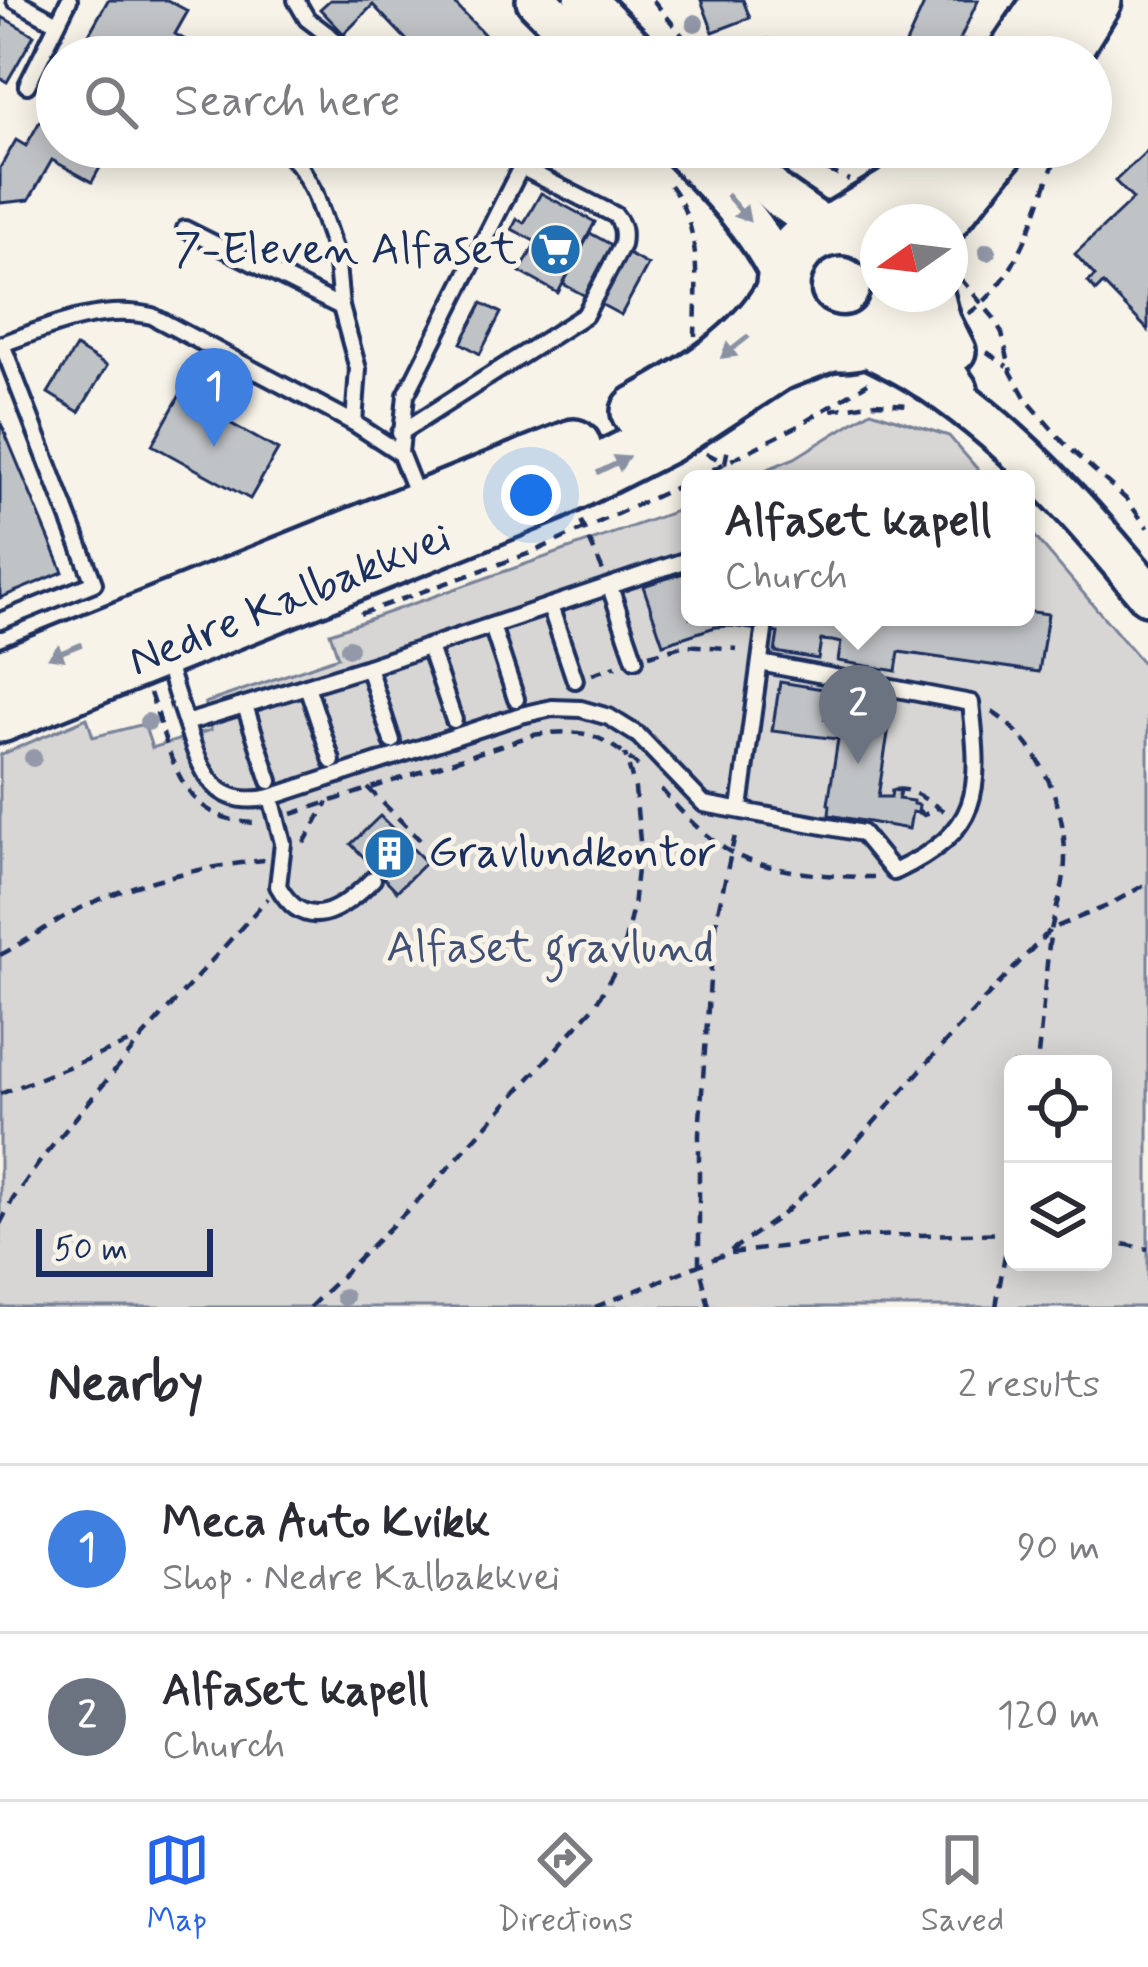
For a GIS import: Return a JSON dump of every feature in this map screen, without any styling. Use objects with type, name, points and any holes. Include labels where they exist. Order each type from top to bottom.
[{"type":"highway","points":[[1026,36],[1051,0]]},
{"type":"highway","points":[[1073,36],[1095,0]]},
{"type":"highway","points":[[849,220],[895,193],[922,168]]},
{"type":"highway","points":[[956,204],[984,168]]},
{"type":"highway","name":"Nedre Kalbakkvei","points":[[0,676],[571,448],[656,402],[747,339],[761,326],[803,242],[849,220]]},
{"type":"highway","points":[[783,285],[793,320],[803,331],[857,354],[893,312]]},
{"type":"highway","name":"Nedre Kalbakkvei","points":[[0,716],[553,494],[680,428],[776,364],[857,354]]},
{"type":"main road","points":[[537,0],[573,36]]},
{"type":"main road","points":[[585,0],[620,36]]},
{"type":"main road","points":[[680,168],[740,209],[771,253],[783,285]]},
{"type":"main road","points":[[750,168],[777,195],[849,220]]},
{"type":"main road","points":[[909,312],[928,349],[974,414]]},
{"type":"main road","points":[[941,312],[940,321],[954,346],[974,414]]},
{"type":"main road","points":[[857,354],[920,374],[974,414],[1035,470]]},
{"type":"main road","points":[[1035,470],[1074,506],[1148,594]]},
{"type":"lane","points":[[15,0],[57,23]]},
{"type":"lane","points":[[51,36],[69,0]]},
{"type":"lane","points":[[296,0],[307,20],[329,36]]},
{"type":"lane","points":[[27,85],[36,66]]},
{"type":"lane","points":[[301,168],[336,254],[341,308],[358,369],[354,423]]},
{"type":"lane","points":[[423,508],[400,453],[406,395],[520,168]]},
{"type":"lane","points":[[400,433],[571,327],[585,315],[622,245],[624,233],[615,214],[522,168]]},
{"type":"lane","points":[[185,229],[341,308]]},
{"type":"lane","points":[[0,621],[94,583],[1,345],[62,322],[136,313],[166,322],[354,423],[400,453]]},
{"type":"lane","points":[[186,723],[681,562]]},
{"type":"lane","points":[[610,587],[635,660]]},
{"type":"lane","points":[[550,606],[575,680]]},
{"type":"lane","points":[[492,626],[516,699]]},
{"type":"lane","points":[[740,808],[764,631]]},
{"type":"lane","points":[[429,646],[454,720]]},
{"type":"lane","points":[[164,651],[204,773],[218,790],[238,799],[253,801],[271,789],[552,708],[581,709],[608,717],[638,735],[704,804],[862,832],[894,872],[935,849],[963,821],[973,801],[976,777],[971,704],[760,663]]},
{"type":"lane","points":[[368,667],[392,740]]},
{"type":"lane","points":[[307,686],[332,761]]},
{"type":"lane","points":[[244,706],[281,830],[278,886],[295,909],[312,914],[340,907],[374,879]]},
{"type":"path","points":[[652,0],[682,36]]},
{"type":"path","points":[[675,168],[695,245],[694,350]]},
{"type":"path","points":[[822,168],[849,220]]},
{"type":"path","points":[[984,303],[1024,243],[1052,168]]},
{"type":"path","points":[[968,295],[984,303],[1002,333],[1011,372],[1026,399],[1148,528]]},
{"type":"path","points":[[825,411],[857,354]]},
{"type":"path","points":[[711,470],[825,411],[875,403],[911,406]]},
{"type":"path","points":[[1108,497],[1117,490]]},
{"type":"path","points":[[578,513],[610,587]]},
{"type":"path","points":[[712,645],[737,649]]},
{"type":"path","points":[[971,704],[1004,720],[1024,741],[1055,795],[1066,849],[1064,881],[1051,929],[1038,1055]]},
{"type":"path","points":[[310,1307],[430,1187],[594,1007],[620,962],[637,880],[637,806],[625,754],[647,774]]},
{"type":"path","points":[[658,786],[681,812],[733,854],[837,877],[894,872]]},
{"type":"path","points":[[368,788],[420,840]]},
{"type":"path","points":[[896,790],[903,788],[963,821]]},
{"type":"path","points":[[0,1224],[44,1156],[142,1038],[258,912],[328,802]]},
{"type":"path","points":[[918,810],[924,815],[938,808]]},
{"type":"path","points":[[709,1307],[699,1264],[699,1134],[711,966],[718,911],[733,854]]},
{"type":"path","points":[[0,955],[74,911],[158,879],[206,867],[281,858]]},
{"type":"path","points":[[726,1254],[814,1187],[1051,929],[1148,883]]},
{"type":"path","points":[[0,1094],[142,1038]]},
{"type":"path","points":[[596,1307],[726,1254],[868,1236],[1004,1233]]},
{"type":"path","points":[[1112,1242],[1148,1249]]},
{"type":"path","points":[[996,1307],[1004,1268]]},
{"type":"green space","points":[[871,411],[949,436],[978,470],[765,470],[795,458]]},
{"type":"green space","name":"Alfaset gravlund","points":[[681,509],[681,626],[1035,626],[1035,537],[1148,669],[1148,1307],[0,1307],[0,755],[87,718],[93,737],[144,724],[152,748],[211,730],[205,703],[338,657],[330,633]]},
{"type":"building","points":[[108,0],[167,0],[188,11],[175,34],[179,36],[88,36]]},
{"type":"building","points":[[330,0],[451,0],[486,36],[403,36],[373,5],[344,34],[320,9]]},
{"type":"building","points":[[701,0],[743,0],[750,18],[713,32]]},
{"type":"building","points":[[926,0],[978,0],[962,36],[910,36]]},
{"type":"building","points":[[2,17],[34,35],[7,82],[0,78]]},
{"type":"building","points":[[36,128],[36,168],[47,168],[29,200],[0,203],[0,168],[16,140],[26,146]]},
{"type":"building","points":[[1148,150],[1148,330],[1103,284],[1096,291],[1088,282],[1095,276],[1075,254],[1133,199],[1115,181]]},
{"type":"building","points":[[67,168],[100,168],[92,182]]},
{"type":"building","points":[[541,193],[595,222],[558,293],[520,272],[536,242],[512,229],[517,219],[524,223]]},
{"type":"building","points":[[590,233],[648,265],[621,315],[563,284]]},
{"type":"building","points":[[482,303],[501,313],[480,354],[461,343]]},
{"type":"building","points":[[76,347],[107,366],[79,412],[48,393]]},
{"type":"building","points":[[180,395],[278,450],[250,499],[152,445]]},
{"type":"building","points":[[0,421],[63,572],[0,598]]},
{"type":"building","points":[[681,574],[681,626],[731,626],[663,644],[643,586]]},
{"type":"building","points":[[1035,612],[1048,614],[1039,672],[899,652],[896,671],[838,661],[841,643],[832,641],[821,640],[818,659],[775,652],[778,633],[731,626],[1035,626]]},
{"type":"building","points":[[780,682],[829,690],[825,719],[889,727],[878,797],[900,791],[898,799],[919,805],[918,813],[912,812],[909,829],[829,815],[838,739],[772,731]]},
{"type":"building","name":"Gravlundkontor","points":[[380,816],[426,862],[397,891],[351,844]]},
{"type":"place","name":"7-Eleven Alfaset","points":[[556,250]]},
{"type":"place","name":"Meca Auto Kvikk","points":[[214,447]]},
{"type":"place","name":"Alfaset kapell","points":[[858,764]]},
{"type":"place","name":"Gravlundkontor","points":[[389,853]]}]
